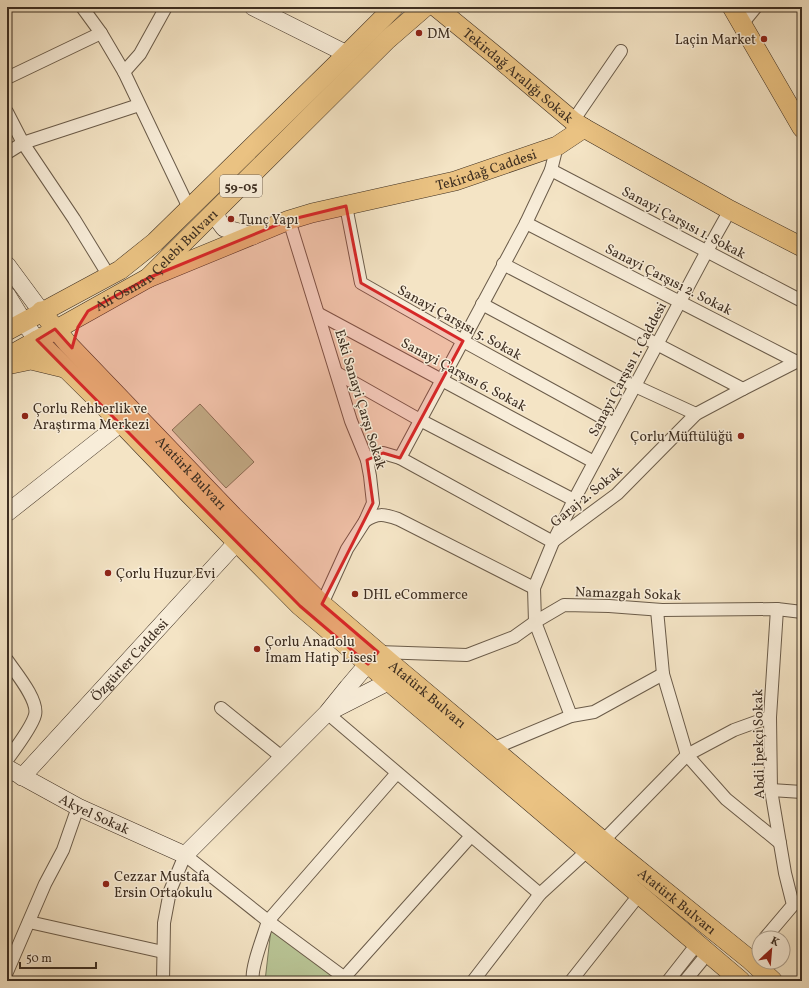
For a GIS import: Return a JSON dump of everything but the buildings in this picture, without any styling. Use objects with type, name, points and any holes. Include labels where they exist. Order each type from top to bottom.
[{"type":"main road","name":"Ali Osman Çelebi Bulvarı","points":[[15,326],[120,270],[155,242],[394,7]]},
{"type":"main road","name":"Ali Osman Çelebi Bulvarı","points":[[7,357],[148,278],[387,40],[425,7]]},
{"type":"main road","name":"Tekirdağ Aralığı Sokak","points":[[436,7],[578,125]]},
{"type":"main road","points":[[732,7],[802,128]]},
{"type":"main road","name":"Tekirdağ Caddesi","points":[[148,278],[289,220],[312,213],[455,182],[558,146],[578,125]]},
{"type":"main road","points":[[578,125],[730,210],[798,241]]},
{"type":"main road","name":"Atatürk Bulvarı","points":[[41,311],[55,329],[233,516],[322,604],[373,658],[587,851],[741,981]]},
{"type":"main road","points":[[75,350],[74,338],[78,327],[88,311]]},
{"type":"main road","name":"Atatürk Bulvarı","points":[[37,340],[121,422],[300,606],[373,658]]},
{"type":"main road","points":[[7,365],[31,360],[65,368]]},
{"type":"main road","name":"Atatürk Bulvarı","points":[[393,676],[492,748],[603,841],[749,959],[773,981]]},
{"type":"street","points":[[82,7],[124,72],[189,208]]},
{"type":"street","points":[[124,72],[140,54],[166,7]]},
{"type":"street","points":[[253,7],[347,54]]},
{"type":"street","points":[[742,24],[756,7]]},
{"type":"street","points":[[7,78],[100,33]]},
{"type":"street","points":[[578,125],[621,51]]},
{"type":"street","points":[[7,153],[23,143],[139,105]]},
{"type":"street","points":[[7,112],[23,143],[74,219],[109,276]]},
{"type":"street","points":[[400,458],[526,223],[552,170],[558,146]]},
{"type":"street","name":"Sanayi Çarşısı 1. Sokak","points":[[552,170],[802,301]]},
{"type":"street","name":"Sanayi Çarşısı 5. Sokak","points":[[346,206],[361,283],[462,341],[614,424]]},
{"type":"street","name":"Sanayi Çarşısı 1. Caddesi","points":[[553,542],[614,424],[730,210]]},
{"type":"street","points":[[216,211],[218,220],[224,228],[253,236]]},
{"type":"street","name":"Eski Sanayi Çarşı Sokak","points":[[289,220],[351,421],[367,460],[373,503],[365,521],[347,549],[322,604]]},
{"type":"street","name":"Sanayi Çarşısı 2. Sokak","points":[[526,223],[680,302],[800,360]]},
{"type":"street","points":[[503,264],[743,389]]},
{"type":"street","points":[[7,265],[41,311]]},
{"type":"street","name":"Atatürk Bulvarı","points":[[7,295],[15,326],[37,340]]},
{"type":"street","points":[[482,304],[635,386],[696,414]]},
{"type":"street","name":"Sanayi Çarşısı 6. Sokak","points":[[319,314],[594,462]]},
{"type":"street","name":"Garaj 2. Sokak","points":[[534,622],[534,588],[553,542],[617,494],[696,414],[800,360]]},
{"type":"street","points":[[337,373],[420,420],[574,500]]},
{"type":"street","points":[[7,513],[121,422]]},
{"type":"street","points":[[367,460],[382,453],[400,458],[553,542]]},
{"type":"street","points":[[365,521],[375,515],[385,515],[398,519],[534,588]]},
{"type":"street","name":"Özgürler Caddesi","points":[[22,778],[237,542]]},
{"type":"street","name":"Namazgah Sokak","points":[[373,658],[420,654],[467,655],[514,636],[534,622],[564,605],[609,606],[657,610],[777,609],[802,612]]},
{"type":"street","name":"Abdi İpekçi Sokak","points":[[771,930],[776,923],[798,904],[785,873],[771,790],[770,717],[777,609]]},
{"type":"street","points":[[657,610],[663,674],[687,755],[726,799],[780,843]]},
{"type":"street","points":[[534,622],[572,716]]},
{"type":"street","points":[[327,713],[360,697],[393,676],[411,658],[420,654]]},
{"type":"street","points":[[162,981],[164,923],[170,891],[185,855],[327,713],[373,658]]},
{"type":"street","points":[[7,660],[29,692],[34,702],[36,714],[24,736],[7,760]]},
{"type":"street","points":[[492,748],[572,716],[594,712],[663,674]]},
{"type":"street","points":[[221,708],[283,758]]},
{"type":"street","points":[[327,713],[540,894]]},
{"type":"street","points":[[603,841],[687,755],[734,730],[770,717]]},
{"type":"street","name":"Akyel Sokak","points":[[7,768],[22,778],[78,807],[185,855]]},
{"type":"street","points":[[254,981],[252,976],[268,921],[397,772]]},
{"type":"street","points":[[771,790],[802,792]]},
{"type":"street","points":[[7,972],[45,884],[63,850],[78,807]]},
{"type":"street","points":[[185,855],[345,980],[471,836]]},
{"type":"street","points":[[473,981],[540,894],[587,851]]},
{"type":"street","points":[[570,981],[639,894]]},
{"type":"street","points":[[29,922],[163,952]]},
{"type":"street","points":[[668,981],[702,948]]},
{"type":"street","points":[[685,981],[702,948]]},
{"type":"highlighted area","points":[[346,206],[361,283],[463,341],[400,458],[383,453],[367,460],[373,503],[322,604],[378,652],[368,664],[300,606],[37,340],[55,329],[72,348],[78,327],[88,311],[148,278],[289,220]]},
{"type":"green space","points":[[200,404],[254,462],[226,488],[172,430]]},
{"type":"green space","points":[[271,929],[337,977],[333,981],[265,981]]},
{"type":"place","name":"DM","points":[[419,33]]},
{"type":"place","name":"Laçin Market","points":[[764,39]]},
{"type":"place","name":"Tunç Yapı","points":[[231,219]]},
{"type":"place","name":"Çorlu Rehberlik ve Araştırma Merkezi","points":[[25,416]]},
{"type":"place","name":"Çorlu Müftülüğü","points":[[741,436]]},
{"type":"place","name":"Çorlu Huzur Evi","points":[[108,573]]},
{"type":"place","name":"DHL eCommerce","points":[[355,594]]},
{"type":"place","name":"Çorlu Anadolu İmam Hatip Lisesi","points":[[257,649]]},
{"type":"place","name":"Cezzar Mustafa Ersin Ortaokulu","points":[[106,884]]}]
